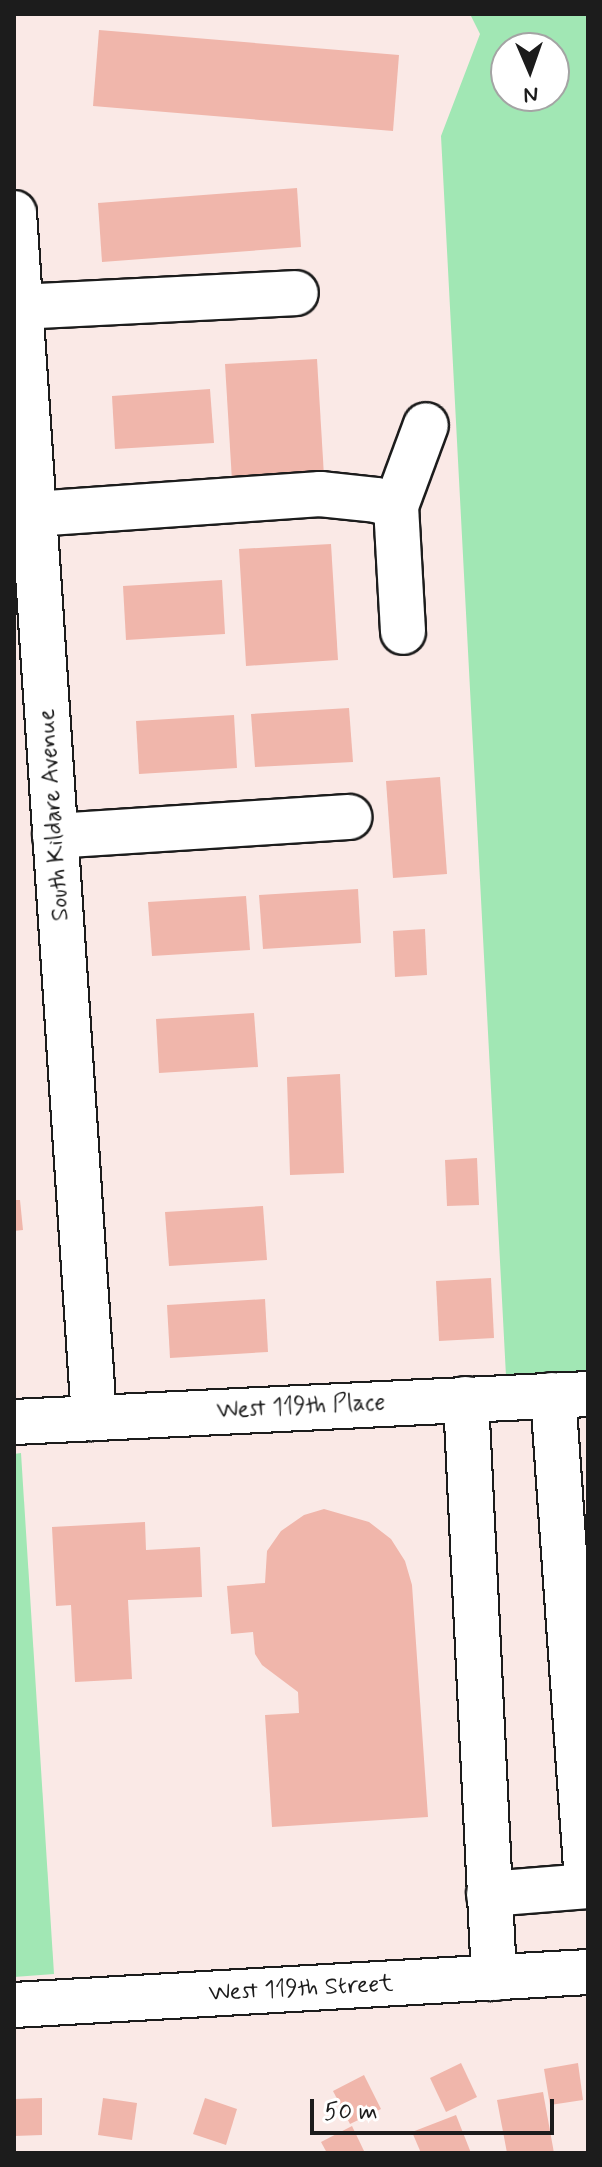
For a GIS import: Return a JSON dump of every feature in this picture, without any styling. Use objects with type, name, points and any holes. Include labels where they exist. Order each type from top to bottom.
[{"type":"street","name":"South Kildare Avenue","points":[[14,213],[94,1418]]},
{"type":"street","points":[[20,307],[296,293]]},
{"type":"street","points":[[403,632],[396,506],[426,425]]},
{"type":"street","points":[[34,514],[320,494],[376,500],[396,506]]},
{"type":"street","points":[[55,836],[349,817]]},
{"type":"street","points":[[489,1894],[587,1886],[570,1394]]},
{"type":"street","name":"West 119th Place","points":[[14,1422],[570,1394]]},
{"type":"street","points":[[466,1399],[494,1978]]},
{"type":"street","name":"West 119th Street","points":[[14,2005],[588,1972]]},
{"type":"green space","points":[[470,14],[588,14],[588,1372],[506,1376],[441,136],[480,34]]},
{"type":"green space","points":[[21,1453],[54,1974],[14,1977],[14,1454]]},
{"type":"building","points":[[99,30],[399,55],[393,131],[93,106]]},
{"type":"building","points":[[297,188],[301,247],[102,262],[98,203]]},
{"type":"building","points":[[317,359],[324,476],[232,481],[225,364]]},
{"type":"building","points":[[210,389],[214,443],[115,449],[112,396]]},
{"type":"building","points":[[331,544],[338,660],[246,666],[239,549]]},
{"type":"building","points":[[222,580],[225,634],[126,640],[123,586]]},
{"type":"building","points":[[349,708],[353,762],[255,767],[251,714]]},
{"type":"building","points":[[234,715],[237,768],[139,774],[136,721]]},
{"type":"building","points":[[440,777],[447,874],[393,878],[386,781]]},
{"type":"building","points":[[358,889],[361,943],[263,949],[259,895]]},
{"type":"building","points":[[246,896],[250,950],[152,956],[148,902]]},
{"type":"building","points":[[425,929],[427,975],[395,977],[393,931]]},
{"type":"building","points":[[254,1013],[258,1067],[159,1073],[156,1019]]},
{"type":"building","points":[[340,1074],[344,1173],[290,1175],[287,1077]]},
{"type":"building","points":[[477,1158],[479,1205],[447,1206],[445,1160]]},
{"type":"building","points":[[14,1200],[20,1200],[23,1230],[14,1231]]},
{"type":"building","points":[[263,1206],[267,1260],[169,1266],[165,1212]]},
{"type":"building","points":[[491,1278],[494,1338],[439,1341],[436,1281]]},
{"type":"building","points":[[265,1299],[268,1352],[170,1358],[167,1305]]},
{"type":"building","points":[[324,1509],[369,1522],[391,1539],[405,1561],[412,1585],[428,1817],[272,1827],[265,1715],[299,1713],[298,1692],[262,1665],[255,1654],[253,1632],[231,1634],[227,1586],[265,1583],[267,1551],[281,1531],[304,1515]]},
{"type":"building","points":[[145,1522],[146,1550],[200,1547],[202,1597],[128,1600],[132,1679],[75,1682],[71,1605],[56,1606],[52,1527]]},
{"type":"building","points":[[461,2063],[477,2097],[446,2112],[430,2078]]},
{"type":"building","points":[[578,2063],[583,2100],[550,2105],[544,2069]]},
{"type":"building","points":[[364,2075],[381,2109],[350,2124],[333,2091]]},
{"type":"building","points":[[543,2092],[554,2153],[507,2153],[497,2100]]},
{"type":"building","points":[[42,2098],[42,2135],[14,2136],[14,2099]]},
{"type":"building","points":[[103,2098],[137,2103],[132,2140],[98,2135]]},
{"type":"building","points":[[205,2098],[237,2109],[226,2145],[193,2134]]},
{"type":"building","points":[[456,2115],[471,2153],[421,2153],[412,2132]]},
{"type":"building","points":[[352,2126],[365,2153],[327,2153],[321,2142]]}]
